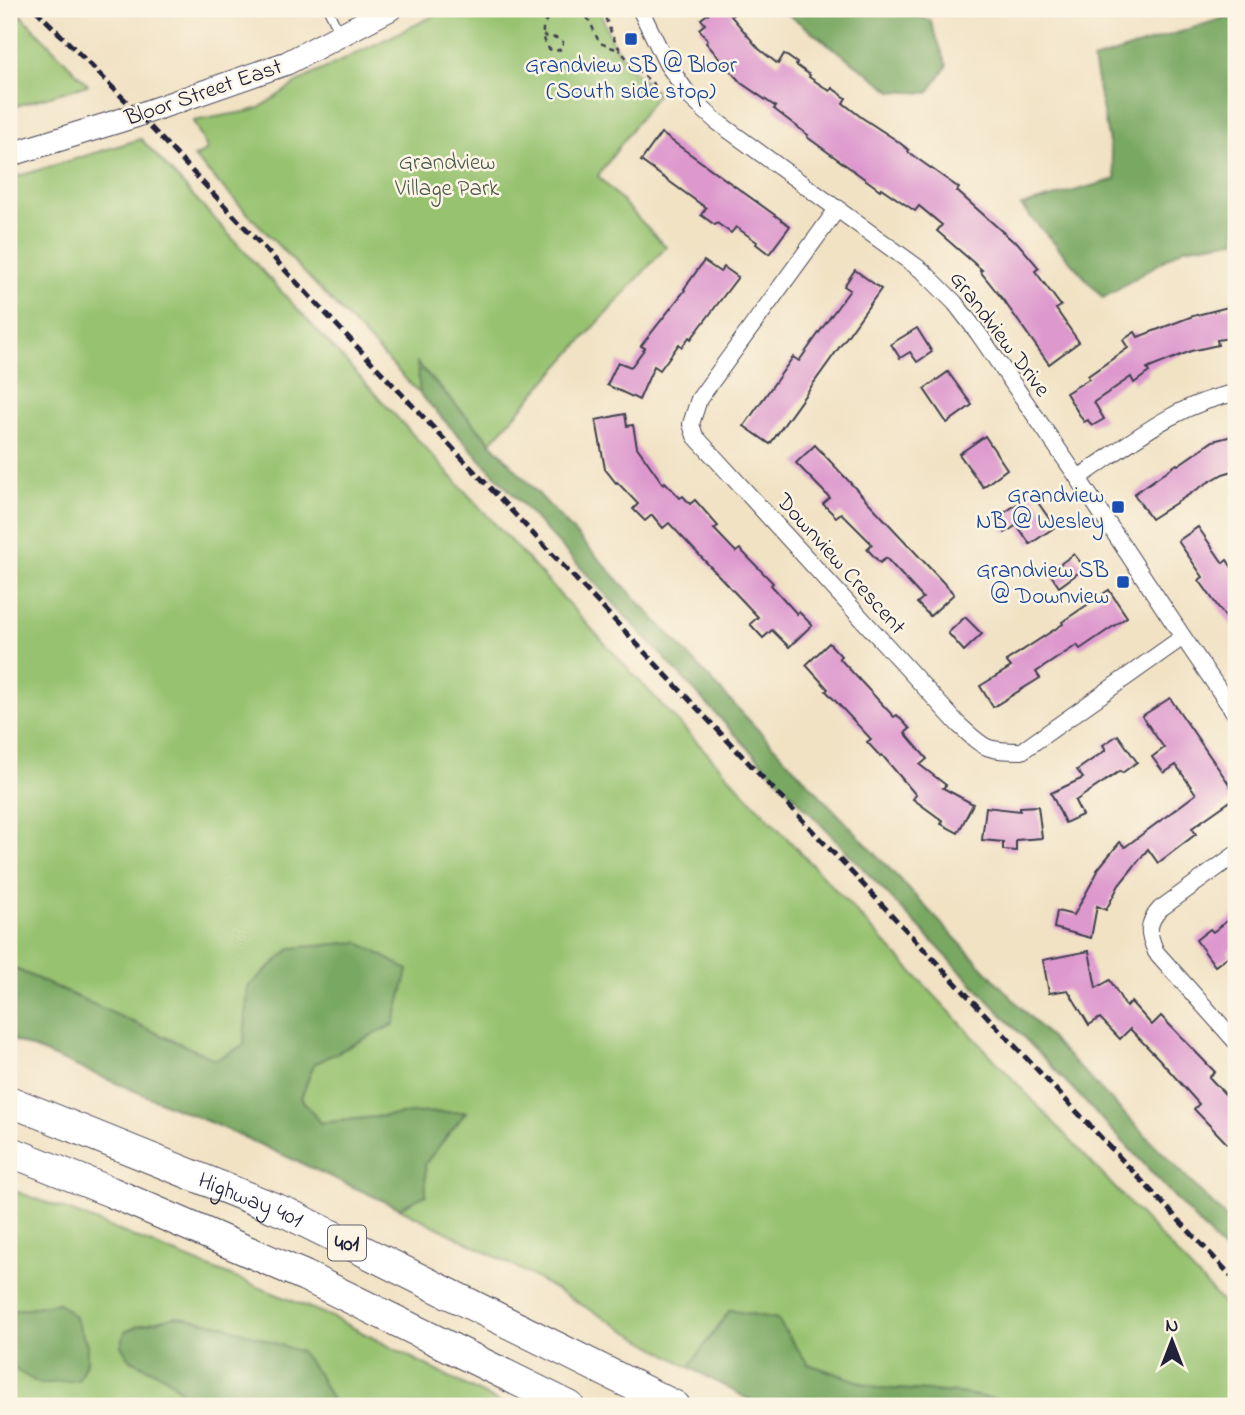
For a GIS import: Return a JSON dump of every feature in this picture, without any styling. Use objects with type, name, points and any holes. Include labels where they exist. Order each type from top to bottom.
[{"type":"highway","name":"Highway 401","points":[[9,1101],[289,1214],[675,1406]]},
{"type":"highway","name":"401","points":[[9,1151],[305,1276],[569,1406]]},
{"type":"main road","name":"Bloor Street East","points":[[9,155],[138,115],[287,63],[390,9]]},
{"type":"street","name":"Grandview Drive","points":[[640,9],[667,64],[691,98],[716,121],[924,272],[955,303],[1078,478],[1236,715]]},
{"type":"street","name":"Downview Crescent","points":[[838,208],[699,399],[691,424],[695,436],[958,724],[982,746],[997,751],[1022,751],[1183,637]]},
{"type":"street","points":[[1078,478],[1176,413],[1236,393]]},
{"type":"street","points":[[1236,854],[1160,909],[1151,918],[1149,931],[1156,952],[1236,1042]]},
{"type":"lane","points":[[328,9],[340,34]]},
{"type":"path","points":[[542,34],[561,39],[562,49],[551,51],[542,34],[546,20],[551,15],[573,9],[584,14],[600,43],[621,51]]},
{"type":"path","points":[[602,9],[621,51],[633,66],[658,88]]},
{"type":"green space","points":[[9,9],[15,9],[88,85],[9,108]]},
{"type":"green space","name":"Grandview Village Park","points":[[448,9],[599,9],[612,42],[630,68],[658,93],[598,176],[666,247],[491,442],[418,364],[420,394],[194,157],[208,150],[193,121],[259,108],[301,80]]},
{"type":"green space","points":[[781,9],[878,9],[930,20],[947,66],[928,93],[892,91]]},
{"type":"green space","points":[[1236,14],[1236,240],[1184,248],[1103,298],[1021,206],[1116,179],[1093,60]]},
{"type":"green space","points":[[141,139],[633,674],[1236,1317],[1236,1406],[1035,1406],[959,1393],[877,1388],[808,1364],[776,1319],[730,1310],[689,1367],[518,1268],[399,1208],[426,1195],[425,1164],[465,1112],[413,1113],[320,1123],[301,1098],[314,1064],[394,1024],[408,970],[358,942],[248,987],[244,1045],[216,1060],[9,966],[9,179]]},
{"type":"green space","points":[[417,363],[727,697],[1026,1013],[1236,1228],[1236,1264],[730,729],[420,394]]},
{"type":"green space","points":[[358,942],[408,970],[394,1024],[314,1064],[301,1098],[320,1123],[413,1113],[466,1112],[425,1164],[426,1195],[399,1208],[228,1130],[9,1038],[9,966],[216,1060],[244,1045],[248,987],[291,948]]},
{"type":"green space","points":[[9,1189],[330,1316],[506,1406],[335,1406],[318,1374],[131,1360],[166,1377],[197,1406],[9,1406],[9,1348],[87,1360],[59,1303],[9,1313]]},
{"type":"green space","points":[[59,1303],[74,1316],[87,1344],[87,1360],[78,1380],[40,1384],[9,1364],[9,1313]]},
{"type":"green space","points":[[730,1310],[777,1319],[808,1364],[877,1388],[959,1393],[1035,1406],[761,1406],[689,1367]]},
{"type":"green space","points":[[176,1316],[226,1326],[301,1352],[318,1374],[335,1406],[197,1406],[166,1377],[131,1360],[121,1346],[125,1332]]},
{"type":"building","points":[[714,9],[740,9],[731,16],[759,49],[778,64],[784,54],[797,63],[809,77],[846,98],[843,103],[959,188],[957,191],[1016,241],[1039,268],[1035,271],[1061,306],[1056,309],[1079,342],[1049,364],[980,271],[982,270],[937,231],[942,225],[919,206],[915,211],[881,188],[880,190],[807,137],[808,135],[774,109],[776,107],[741,83],[706,43],[708,40],[699,29],[705,24],[701,19]]},
{"type":"building","points":[[661,133],[790,226],[769,254],[736,227],[731,233],[701,215],[706,208],[641,161]]},
{"type":"building","points":[[704,261],[720,272],[724,267],[738,277],[691,339],[689,337],[682,347],[679,344],[660,370],[654,366],[639,400],[607,385],[618,362],[631,367],[645,348],[641,346]]},
{"type":"building","points":[[855,270],[881,289],[770,444],[744,426],[793,357],[799,361],[850,290],[844,286]]},
{"type":"building","points":[[1236,305],[1236,337],[1217,340],[1218,345],[1191,351],[1147,369],[1149,372],[1134,383],[1131,377],[1094,402],[1104,419],[1092,426],[1088,420],[1084,422],[1066,393],[1089,379],[1088,376],[1128,348],[1123,340],[1135,332],[1138,337],[1193,316]]},
{"type":"building","points":[[917,328],[932,352],[917,362],[910,352],[900,358],[891,344]]},
{"type":"building","points":[[948,372],[972,405],[947,423],[924,389]]},
{"type":"building","points":[[625,414],[627,426],[633,425],[637,447],[663,484],[665,482],[680,498],[683,496],[690,504],[695,500],[718,526],[714,529],[736,552],[740,549],[773,583],[771,585],[797,614],[799,612],[812,625],[789,647],[772,630],[763,638],[750,624],[758,617],[669,523],[663,528],[652,515],[645,521],[633,509],[638,504],[605,469],[596,420]]},
{"type":"building","points":[[1236,435],[1236,461],[1231,462],[1233,471],[1207,483],[1151,519],[1134,494],[1213,441]]},
{"type":"building","points":[[985,436],[1007,469],[983,487],[959,454]]},
{"type":"building","points":[[815,445],[954,594],[930,616],[917,603],[923,598],[886,558],[880,563],[867,549],[872,544],[841,513],[836,517],[823,504],[830,498],[796,463]]},
{"type":"building","points":[[1032,494],[1055,527],[1030,544],[1017,525],[1005,533],[995,519]]},
{"type":"building","points":[[1198,527],[1223,563],[1227,560],[1236,574],[1236,632],[1199,580],[1203,577],[1178,541]]},
{"type":"building","points":[[1074,554],[1085,568],[1059,587],[1049,572]]},
{"type":"building","points":[[1109,590],[1127,617],[1080,649],[1077,645],[1036,672],[1040,678],[993,707],[980,686],[1011,667],[1006,661]]},
{"type":"building","points":[[965,617],[982,634],[964,651],[948,633]]},
{"type":"building","points":[[829,643],[841,656],[839,658],[894,717],[897,715],[910,729],[905,733],[927,759],[920,765],[946,785],[943,788],[973,804],[958,833],[941,824],[943,821],[913,799],[916,795],[882,755],[867,742],[871,739],[826,691],[828,689],[806,665]]},
{"type":"building","points":[[1170,698],[1236,797],[1192,828],[1196,834],[1158,863],[1148,849],[1119,885],[1106,910],[1097,906],[1091,938],[1054,928],[1057,911],[1074,915],[1097,870],[1120,842],[1125,847],[1196,794],[1176,765],[1164,773],[1152,757],[1164,748],[1142,716]]},
{"type":"building","points":[[1118,735],[1137,762],[1075,801],[1082,815],[1065,823],[1051,793],[1083,778],[1077,770],[1106,750],[1103,745]]},
{"type":"building","points":[[1038,806],[1042,838],[1016,840],[1016,851],[1003,850],[1003,842],[982,840],[986,807],[1020,811],[1020,807]]},
{"type":"building","points":[[1236,914],[1236,946],[1228,952],[1230,955],[1215,966],[1196,940],[1210,929],[1213,932]]},
{"type":"building","points":[[1089,951],[1096,988],[1110,980],[1126,1007],[1131,1002],[1152,1025],[1161,1016],[1215,1072],[1209,1077],[1236,1106],[1236,1153],[1194,1109],[1199,1104],[1130,1029],[1120,1039],[1100,1018],[1089,1025],[1068,990],[1049,993],[1043,960]]},
{"type":"railway","points":[[35,9],[126,101],[1236,1281]]},
{"type":"place","name":"Grandview SB @ Bloor (South side stop)","points":[[631,39]]},
{"type":"place","name":"Grandview NB @ Wesley","points":[[1118,507]]},
{"type":"place","name":"Grandview SB @ Downview","points":[[1123,582]]}]
